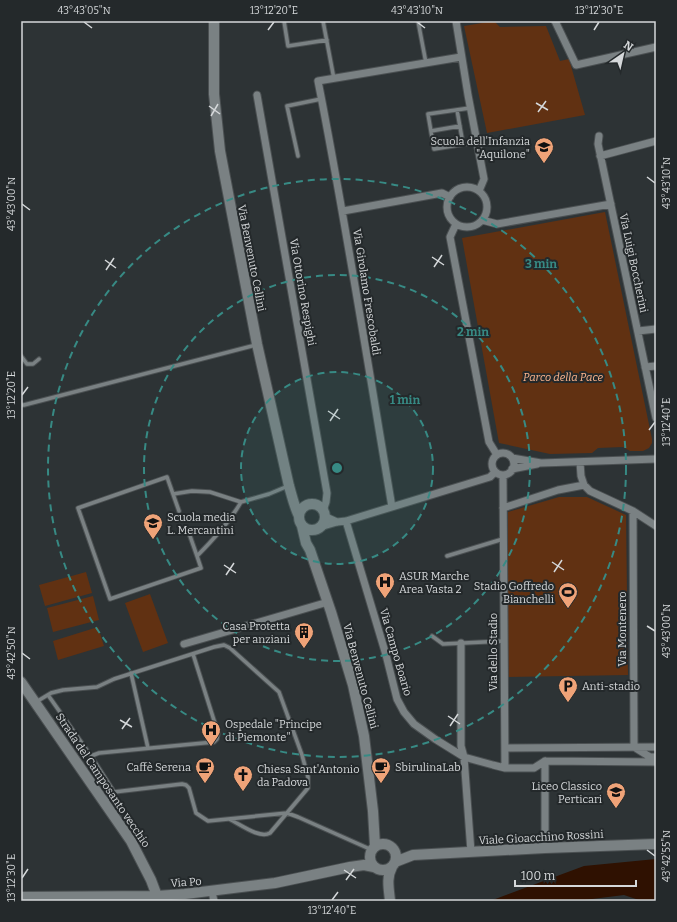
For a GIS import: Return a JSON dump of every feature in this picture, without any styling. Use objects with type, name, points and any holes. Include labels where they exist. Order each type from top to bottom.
[{"type":"street","name":"Via Benvenuto Cellini","points":[[214,21],[214,94],[220,150],[257,344],[289,486],[306,543],[310,550],[328,602],[353,685],[364,736],[373,811],[372,850]]},
{"type":"street","points":[[456,21],[470,108],[484,179],[479,191]]},
{"type":"street","points":[[555,21],[576,65],[656,47]]},
{"type":"street","points":[[334,79],[461,57]]},
{"type":"street","name":"Via Girolamo Frescobaldi","points":[[334,79],[318,81],[343,211],[357,303],[392,507]]},
{"type":"street","name":"Via Ottorino Respighi","points":[[257,95],[327,493],[326,502],[322,511]]},
{"type":"street","name":"Via Luigi Boccherini","points":[[599,136],[598,144],[600,156],[645,367],[655,405],[656,418]]},
{"type":"street","points":[[600,156],[656,141]]},
{"type":"street","points":[[467,187],[479,191],[484,196],[486,202],[486,215],[473,227],[467,228],[456,224],[448,215],[447,208],[450,196],[460,188],[467,187]]},
{"type":"street","points":[[343,211],[442,194],[450,196]]},
{"type":"street","points":[[482,220],[497,224],[611,204]]},
{"type":"street","points":[[456,224],[450,237],[451,244],[489,442],[497,455]]},
{"type":"street","points":[[638,331],[656,329]]},
{"type":"street","points":[[645,367],[656,366]]},
{"type":"street","points":[[495,472],[492,463],[494,457],[503,453],[512,458],[542,463]]},
{"type":"street","points":[[495,472],[503,475],[510,472],[514,464],[512,458]]},
{"type":"street","points":[[512,469],[542,463],[656,459]]},
{"type":"street","points":[[580,462],[581,476],[584,485],[590,491],[633,511],[656,526]]},
{"type":"street","points":[[337,522],[311,504],[304,507],[299,512],[300,521],[310,530],[337,522],[346,521],[490,477],[495,472]]},
{"type":"street","name":"Via dello Stadio","points":[[503,475],[505,768]]},
{"type":"street","points":[[503,508],[558,490],[584,485]]},
{"type":"street","name":"Via Benvenuto Cellini","points":[[293,496],[304,507]]},
{"type":"street","points":[[310,550],[317,528],[323,524],[322,511]]},
{"type":"street","name":"Via Montenero","points":[[633,511],[634,747]]},
{"type":"street","name":"Via Campo Boario","points":[[346,521],[398,699],[404,712],[414,724],[464,757],[505,768],[534,768],[545,761]]},
{"type":"street","points":[[184,644],[328,602]]},
{"type":"street","points":[[461,643],[461,746],[464,757],[471,852]]},
{"type":"street","name":"Strada del Camposanto vecchio","points":[[21,682],[131,841],[152,880],[157,896]]},
{"type":"street","points":[[634,747],[650,757],[656,758]]},
{"type":"street","points":[[505,748],[656,747]]},
{"type":"street","points":[[545,848],[545,761],[656,758]]},
{"type":"street","name":"Via Benvenuto Cellini","points":[[373,811],[382,832],[391,847]]},
{"type":"street","points":[[388,884],[371,860],[372,850],[382,844],[391,847],[396,855],[394,864],[388,874],[390,901]]},
{"type":"street","name":"Viale Gioacchino Rossini","points":[[394,864],[413,855],[656,844]]},
{"type":"street","name":"Viale Gioacchino Rossini","points":[[391,847],[427,854]]},
{"type":"street","name":"Via Po","points":[[350,867],[372,850]]},
{"type":"street","points":[[377,868],[386,870],[394,864]]},
{"type":"street","name":"Via Po","points":[[21,897],[125,899],[157,896],[213,896],[350,867],[364,865],[377,868]]},
{"type":"lane","points":[[284,21],[288,46],[327,40]]},
{"type":"lane","points":[[323,21],[334,79]]},
{"type":"lane","points":[[418,21],[426,63]]},
{"type":"lane","points":[[298,156],[288,106],[322,99]]},
{"type":"lane","points":[[470,108],[428,114],[434,149],[477,142]]},
{"type":"lane","points":[[457,110],[462,144]]},
{"type":"lane","points":[[431,131],[460,126]]},
{"type":"lane","points":[[21,405],[257,344]]},
{"type":"lane","points":[[21,356],[27,364],[33,364],[39,359]]},
{"type":"lane","points":[[179,511],[167,476],[78,508],[110,599],[201,568],[190,536]]},
{"type":"lane","points":[[173,494],[192,491],[210,492],[241,502],[270,494],[289,486]]},
{"type":"lane","points":[[197,556],[214,539],[234,514],[241,502]]},
{"type":"lane","points":[[446,556],[504,539]]},
{"type":"lane","points":[[432,636],[443,644],[504,641]]},
{"type":"lane","points":[[35,702],[48,695],[63,690],[97,687],[131,673],[224,645],[230,648],[279,692],[302,755],[308,777],[308,788],[302,797],[266,836],[259,835],[229,818]]},
{"type":"lane","points":[[91,756],[99,753],[214,742],[217,739],[218,733],[193,654]]},
{"type":"lane","points":[[131,673],[148,748]]},
{"type":"lane","points":[[48,695],[91,756],[114,792]]},
{"type":"lane","points":[[104,802],[114,792],[182,784],[189,788],[196,813],[208,821],[287,813],[372,850]]},
{"type":"green space","points":[[494,21],[500,27],[546,26],[560,61],[569,59],[585,115],[487,133],[464,26]]},
{"type":"green space","name":"Parco della Pace","points":[[605,212],[652,443],[649,448],[643,451],[630,451],[623,447],[598,448],[592,453],[550,454],[499,443],[462,238]]},
{"type":"green space","name":"Stadio Goffredo Bianchelli","points":[[559,497],[587,497],[626,515],[628,675],[508,677],[508,512]]},
{"type":"green space","points":[[86,572],[92,593],[45,606],[39,585]]},
{"type":"green space","points":[[150,594],[168,643],[143,652],[125,603]]},
{"type":"green space","points":[[93,596],[99,620],[53,632],[47,608]]},
{"type":"green space","points":[[98,627],[104,646],[58,660],[53,641]]},
{"type":"shaded area","points":[[656,859],[656,900],[642,901],[624,895],[576,901],[490,901],[584,866]]},
{"type":"place","name":"Scuola dell'Infanzia \"Aquilone\"","points":[[544,164]]},
{"type":"place","name":"Scuola media L. Mercantini","points":[[153,540]]},
{"type":"place","name":"ASUR Marche Area Vasta 2","points":[[385,599]]},
{"type":"place","name":"Stadio Goffredo Bianchelli","points":[[568,609]]},
{"type":"place","name":"Casa Protetta per anziani","points":[[304,649]]},
{"type":"place","name":"Anti-stadio","points":[[568,703]]},
{"type":"place","name":"Ospedale \"Principe di Piemonte\"","points":[[211,747]]},
{"type":"place","name":"Caffè Serena","points":[[205,784]]},
{"type":"place","name":"SbirulinaLab","points":[[381,784]]},
{"type":"place","name":"Chiesa Sant'Antonio da Padova","points":[[243,792]]},
{"type":"place","name":"Liceo Classico Perticari","points":[[616,809]]}]
